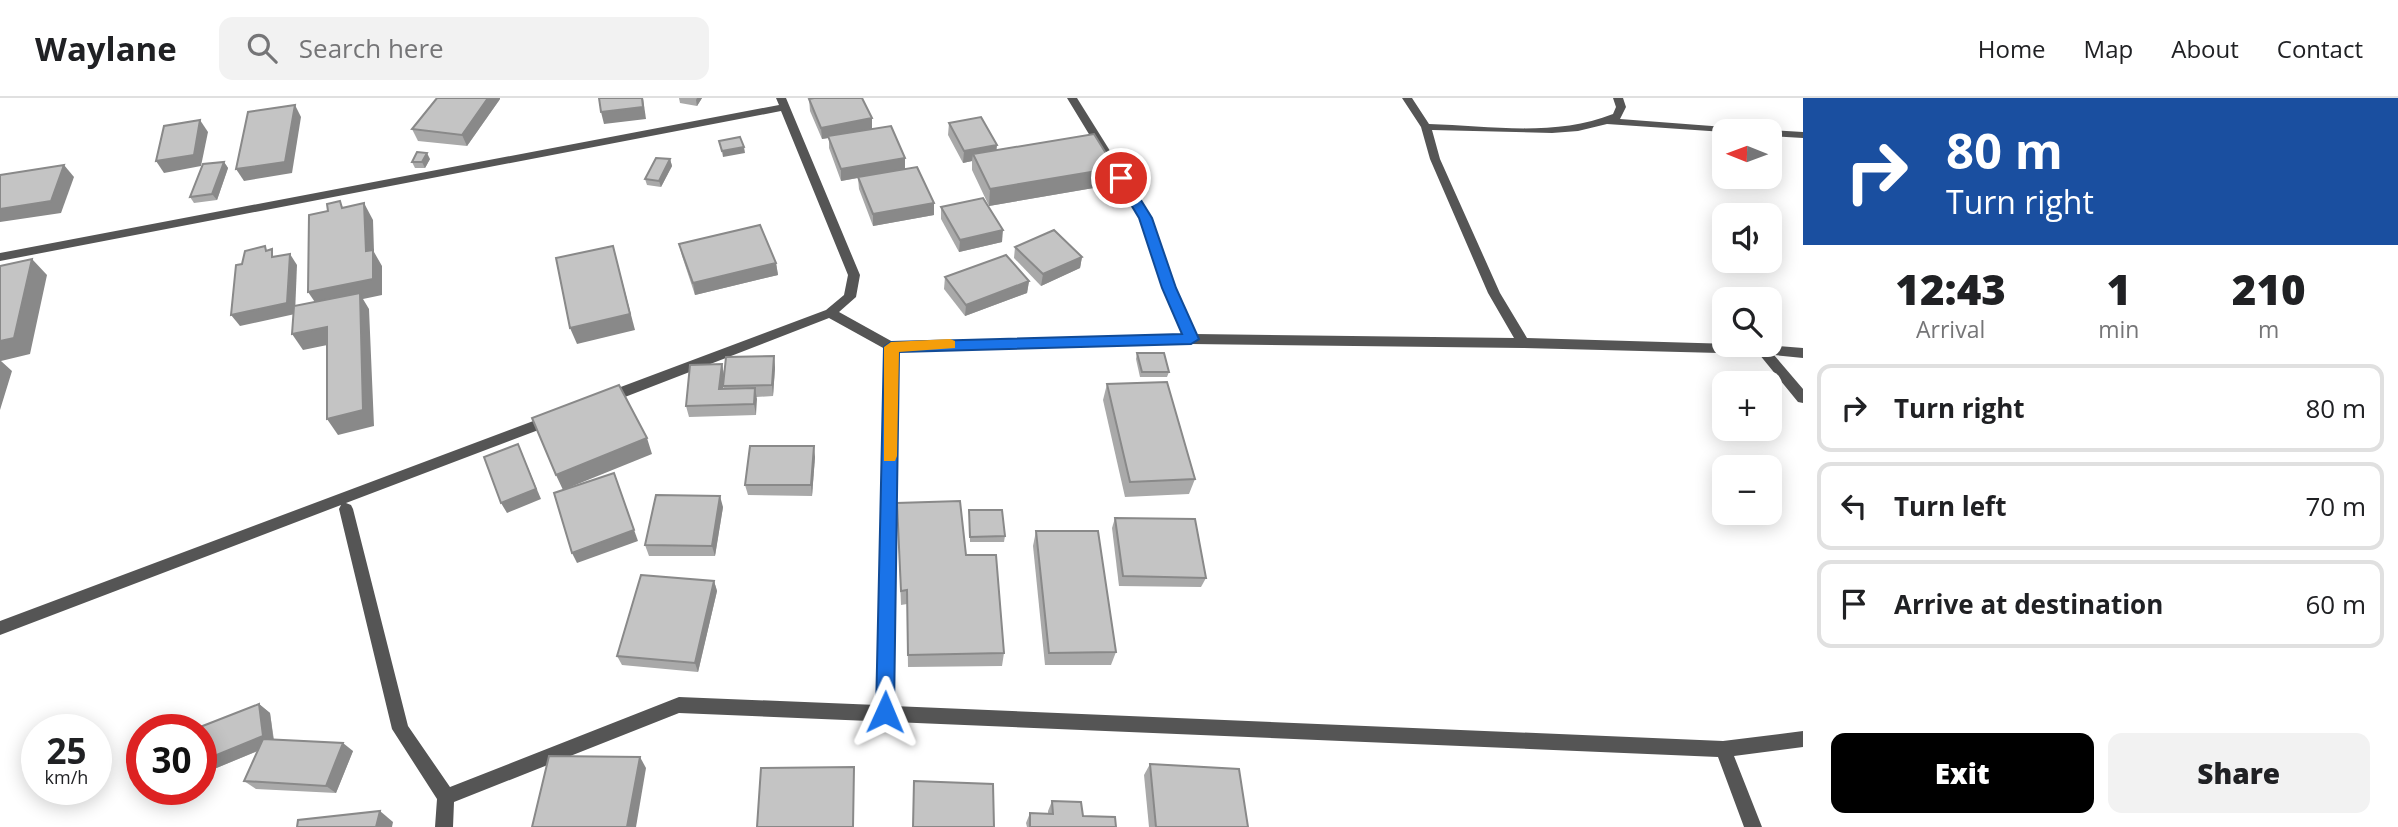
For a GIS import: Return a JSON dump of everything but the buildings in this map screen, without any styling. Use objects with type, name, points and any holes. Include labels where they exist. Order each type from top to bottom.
[{"type":"street","points":[[1072,98],[1146,218],[1169,288],[1191,339]]},
{"type":"street","points":[[1407,98],[1426,127],[1435,159],[1494,293],[1523,343]]},
{"type":"street","points":[[1608,121],[1618,116],[1621,107],[1618,98]]},
{"type":"street","points":[[0,257],[783,103],[854,275],[850,298],[830,313],[597,401]]},
{"type":"street","points":[[1426,127],[1552,129],[1608,121],[1712,128]]},
{"type":"street","points":[[1782,134],[1803,135]]},
{"type":"street","points":[[830,313],[891,347],[1191,339],[1712,348]]},
{"type":"street","points":[[885,712],[891,347]]},
{"type":"street","points":[[1782,351],[1803,353]]},
{"type":"street","points":[[1769,357],[1803,398]]},
{"type":"street","points":[[0,628],[571,411]]},
{"type":"street","points":[[346,509],[400,729],[446,797],[444,827]]},
{"type":"street","points":[[446,797],[679,705],[1723,749],[1803,739]]},
{"type":"street","points":[[1723,749],[1753,827]]},
{"type":"slow traffic","points":[[889,456],[891,347],[950,344]]},
{"type":"route","points":[[885,712],[891,347],[1191,339],[1169,288],[1146,218],[1121,178]]}]
